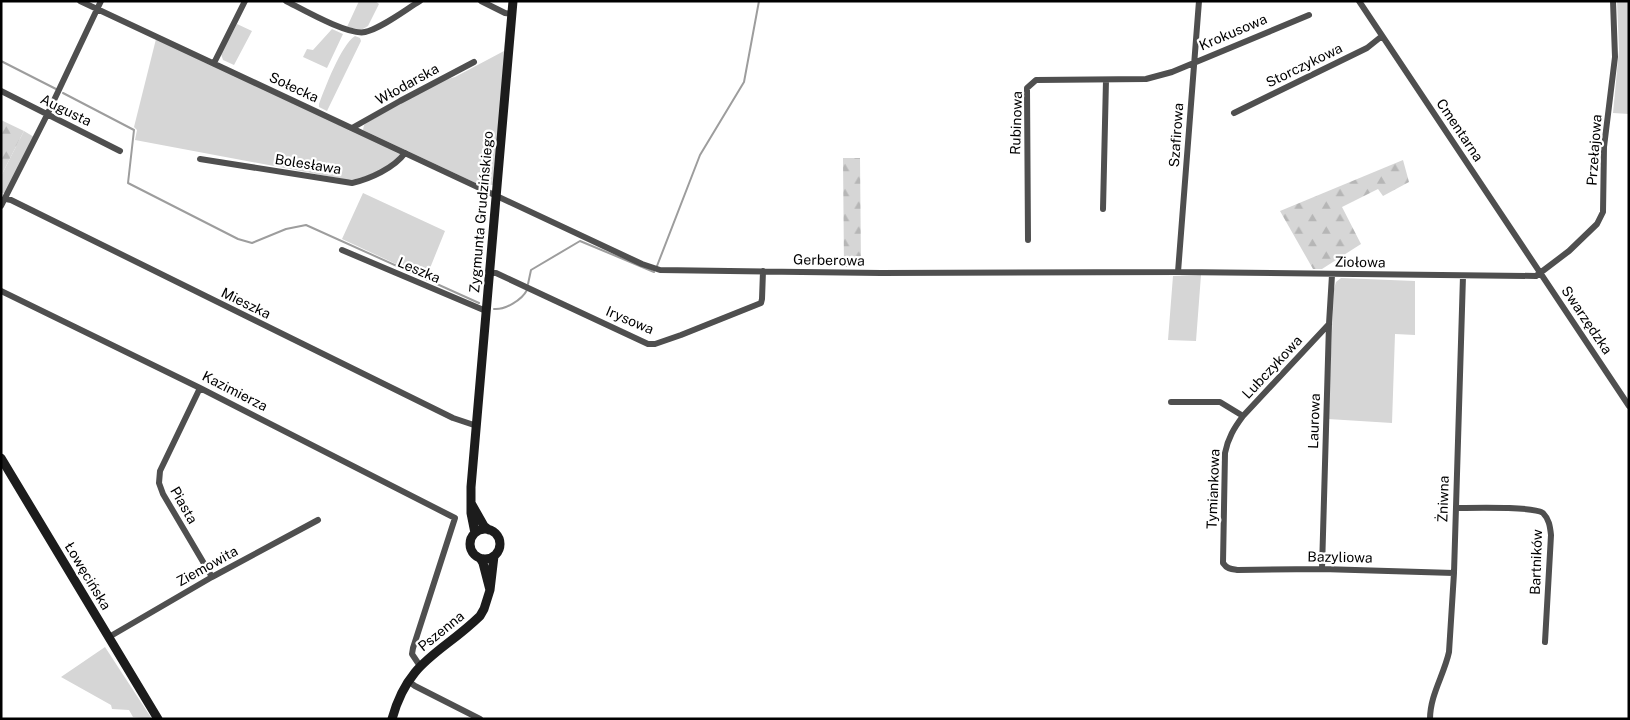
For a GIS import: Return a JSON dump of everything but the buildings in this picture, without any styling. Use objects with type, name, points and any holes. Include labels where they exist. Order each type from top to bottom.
[{"type":"street","name":"Sołecka","points":[[80,1],[496,196]]},
{"type":"street","points":[[1,206],[48,115],[101,1]]},
{"type":"street","points":[[214,63],[245,1]]},
{"type":"street","points":[[286,1],[343,28],[361,32],[373,29],[420,1]]},
{"type":"street","points":[[481,1],[505,13],[512,14]]},
{"type":"street","name":"Zygmunta Grudzińskiego","points":[[477,426],[513,1]]},
{"type":"street","name":"Szafirowa","points":[[1178,272],[1199,1]]},
{"type":"street","name":"Cmentarna","points":[[1359,1],[1541,274]]},
{"type":"street","name":"Przełajowa","points":[[1541,274],[1597,224],[1603,212],[1604,147],[1616,57],[1613,1]]},
{"type":"street","name":"Krokusowa","points":[[1194,62],[1308,15]]},
{"type":"street","name":"Storczykowa","points":[[1234,114],[1366,48],[1382,36]]},
{"type":"street","name":"Włodarska","points":[[352,128],[474,62]]},
{"type":"street","name":"Rubinowa","points":[[1028,240],[1027,88],[1036,80],[1146,79],[1172,72],[1194,62]]},
{"type":"street","points":[[1103,209],[1106,80]]},
{"type":"street","name":"Augusta","points":[[1,91],[120,150]]},
{"type":"street","name":"Bolesława","points":[[200,160],[352,183],[396,164],[405,153]]},
{"type":"street","name":"Gerberowa","points":[[496,196],[652,268],[677,271],[960,274],[1178,272]]},
{"type":"street","name":"Mieszka","points":[[6,199],[453,418],[477,426]]},
{"type":"street","name":"Leszka","points":[[342,250],[486,311]]},
{"type":"street","name":"Irysowa","points":[[490,273],[496,273],[534,290],[648,344],[655,344],[761,303],[763,271]]},
{"type":"street","name":"Ziołowa","points":[[1178,272],[1463,276],[1536,276],[1541,274]]},
{"type":"street","name":"Swarzędzka","points":[[1541,274],[1629,406]]},
{"type":"street","name":"Laurowa","points":[[1322,569],[1332,275]]},
{"type":"street","name":"Żniwna","points":[[1430,719],[1432,699],[1447,662],[1449,652],[1454,573],[1463,276]]},
{"type":"street","name":"Kazimierza","points":[[1,291],[200,388],[455,518],[429,598]]},
{"type":"street","name":"Lubczykowa","points":[[1171,402],[1220,402],[1243,416],[1329,324]]},
{"type":"street","name":"Piasta","points":[[200,388],[160,471],[159,483],[163,494],[212,577]]},
{"type":"street","name":"Tymiankowa","points":[[1226,567],[1223,562],[1225,452],[1227,441],[1233,429],[1243,416]]},
{"type":"street","points":[[475,533],[471,503],[477,426]]},
{"type":"street","name":"Łowęcińska","points":[[1,458],[158,719]]},
{"type":"street","name":"Pszenna","points":[[392,719],[397,701],[408,681],[420,666],[480,616],[484,609],[490,590],[494,556],[499,549],[500,541],[496,534],[484,526],[471,503]]},
{"type":"street","name":"Bartników","points":[[1456,508],[1526,509],[1542,512],[1550,522],[1552,535],[1545,642]]},
{"type":"street","name":"Ziemowita","points":[[108,637],[212,577],[318,520]]},
{"type":"street","points":[[489,530],[475,533],[471,539],[470,547],[474,554],[480,558],[487,559],[494,556]]},
{"type":"street","points":[[480,558],[490,590]]},
{"type":"street","name":"Bazyliowa","points":[[1226,567],[1238,570],[1322,569],[1454,573]]},
{"type":"street","name":"Pszenna","points":[[420,666],[412,654],[429,598]]},
{"type":"street","points":[[408,681],[480,719]]},
{"type":"green space","points":[[359,1],[375,1],[379,4],[368,26],[361,30],[347,27]]},
{"type":"green space","points":[[1617,1],[1629,1],[1629,114],[1613,113],[1619,50]]},
{"type":"green space","points":[[237,24],[252,31],[234,65],[223,60],[221,54]]},
{"type":"green space","points":[[506,27],[511,31],[494,185],[478,184],[363,130],[364,125],[368,122],[437,82],[455,77],[504,51]]},
{"type":"green space","points":[[332,29],[343,34],[327,68],[303,57],[307,49],[313,50]]},
{"type":"green space","points":[[355,36],[360,38],[361,41],[327,111],[319,107],[319,104],[339,57]]},
{"type":"green space","points":[[156,39],[402,154],[378,172],[348,180],[135,140],[137,130],[134,127]]},
{"type":"green space","points":[[1,120],[24,131],[1,176]]},
{"type":"green space","points":[[24,131],[34,137],[5,194],[1,192],[1,176]]},
{"type":"green space","points":[[843,158],[860,158],[861,267],[844,267]]},
{"type":"green space","points":[[1403,160],[1409,182],[1383,196],[1378,189],[1342,207],[1361,244],[1322,269],[1313,269],[1280,211]]},
{"type":"green space","points":[[363,193],[445,231],[426,278],[342,239]]},
{"type":"green space","points":[[1201,275],[1196,341],[1168,340],[1173,276]]},
{"type":"green space","points":[[1341,278],[1415,281],[1415,335],[1395,334],[1392,423],[1328,419],[1334,289],[1336,282]]},
{"type":"green space","points":[[105,647],[152,719],[133,717],[129,710],[112,709],[111,705],[61,677]]},
{"type":"waterway","points":[[657,266],[700,155],[744,82],[759,1]]},
{"type":"waterway","points":[[1,61],[56,89]]},
{"type":"waterway","points":[[63,93],[134,130],[128,183],[238,239],[252,243],[286,229],[306,225],[479,303]]},
{"type":"waterway","points":[[528,284],[531,270],[580,241],[654,272]]},
{"type":"waterway","points":[[494,309],[513,304],[527,290]]}]
